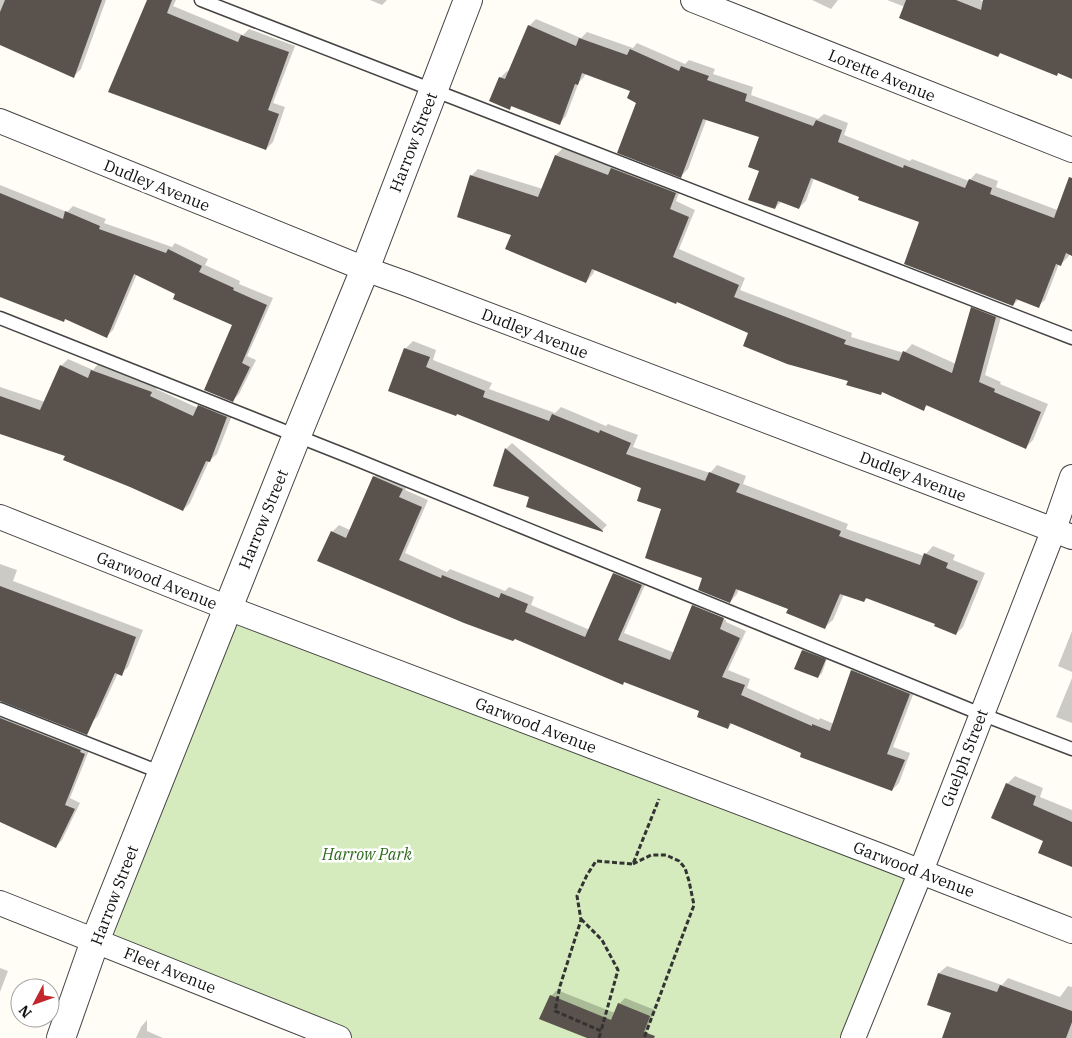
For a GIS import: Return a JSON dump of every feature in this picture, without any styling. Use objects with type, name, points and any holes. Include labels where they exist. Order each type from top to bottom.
[{"type":"street","name":"Harrow Street","points":[[61,1038],[95,941],[296,435],[365,269],[468,0]]},
{"type":"street","name":"Lorette Avenue","points":[[692,0],[1072,150]]},
{"type":"street","name":"Dudley Avenue","points":[[0,121],[365,269],[1063,533]]},
{"type":"street","name":"Guelph Street","points":[[853,1038],[921,871],[981,714],[1063,533],[1072,476]]},
{"type":"street","name":"Garwood Avenue","points":[[0,517],[228,608],[921,871],[1072,931]]},
{"type":"street","name":"Fleet Avenue","points":[[0,903],[339,1038]]},
{"type":"lane","points":[[201,0],[1072,338]]},
{"type":"lane","points":[[0,318],[296,435],[981,714],[1072,749]]},
{"type":"lane","points":[[0,709],[162,773]]},
{"type":"path","points":[[632,864],[668,775]]},
{"type":"path","points":[[601,1031],[555,1011],[560,986],[580,918],[577,896],[596,861],[632,864],[651,854],[666,856],[679,861],[685,868],[694,905],[644,1038]]},
{"type":"path","points":[[580,918],[602,940],[618,970],[598,1038]]},
{"type":"green space","name":"Harrow Park","points":[[228,608],[921,871],[853,1038],[338,1038],[95,941]]},
{"type":"building","points":[[5,0],[102,0],[74,78],[0,45],[0,12]]},
{"type":"building","points":[[147,0],[172,0],[167,13],[238,42],[241,35],[289,52],[268,110],[279,114],[266,150],[108,92]]},
{"type":"building","points":[[906,0],[956,0],[981,10],[983,0],[1072,0],[1072,79],[1058,73],[1057,76],[1000,53],[998,57],[899,18]]},
{"type":"building","points":[[528,25],[576,46],[579,38],[627,55],[630,49],[679,71],[681,66],[709,76],[707,80],[747,94],[745,101],[813,126],[816,120],[842,130],[838,142],[903,168],[904,165],[965,188],[969,179],[992,188],[990,194],[1054,218],[1069,177],[1072,178],[1072,256],[1066,253],[1061,266],[1056,264],[1039,308],[1016,299],[1013,306],[904,264],[919,222],[858,200],[859,197],[811,178],[799,209],[778,201],[775,209],[748,200],[759,171],[748,167],[759,137],[703,119],[681,178],[617,153],[636,103],[627,98],[630,91],[582,73],[578,85],[575,84],[560,125],[511,106],[510,110],[489,101],[499,77],[505,79]]},
{"type":"building","points":[[555,155],[608,175],[611,168],[676,193],[670,209],[689,217],[673,257],[739,285],[734,297],[846,340],[844,344],[899,361],[903,351],[952,373],[971,307],[996,317],[979,382],[995,389],[994,392],[1041,412],[1026,449],[926,405],[924,411],[882,392],[881,395],[846,385],[848,381],[787,364],[743,346],[748,333],[677,302],[676,304],[592,269],[586,283],[505,249],[511,235],[457,217],[470,175],[538,197]]},
{"type":"building","points":[[0,193],[63,219],[65,211],[100,226],[99,229],[166,253],[168,249],[202,266],[199,272],[267,305],[242,363],[250,367],[233,402],[204,390],[232,325],[173,299],[175,294],[134,274],[107,338],[65,319],[64,322],[0,297]]},
{"type":"building","points":[[404,348],[430,357],[426,367],[485,391],[483,397],[549,421],[552,414],[599,433],[600,430],[631,443],[626,454],[705,481],[709,472],[740,484],[736,492],[841,531],[839,536],[920,565],[924,553],[948,563],[946,568],[978,581],[956,635],[934,626],[935,624],[866,598],[864,602],[840,594],[825,629],[786,613],[788,609],[736,589],[730,603],[698,590],[702,578],[645,558],[661,509],[637,501],[641,488],[457,414],[456,416],[388,391]]},
{"type":"building","points":[[60,365],[88,378],[91,370],[152,392],[150,396],[193,416],[198,405],[227,417],[210,462],[206,461],[183,511],[63,460],[65,456],[0,434],[0,396],[40,410]]},
{"type":"building","points":[[505,448],[603,532],[526,507],[529,497],[493,486]]},
{"type":"building","points":[[373,476],[403,489],[399,497],[422,507],[399,560],[441,578],[442,575],[499,598],[501,593],[528,604],[525,612],[585,637],[613,573],[642,585],[618,640],[670,660],[692,605],[724,618],[720,629],[740,638],[722,677],[745,685],[741,695],[812,726],[812,724],[830,731],[851,670],[910,694],[887,754],[905,760],[892,791],[800,757],[801,753],[730,723],[728,729],[697,717],[699,711],[624,682],[623,685],[515,639],[513,641],[464,623],[317,561],[331,531],[346,538]]},
{"type":"building","points":[[0,586],[136,637],[122,676],[115,673],[87,735],[0,701]]},
{"type":"building","points":[[802,650],[826,659],[818,678],[794,669]]},
{"type":"building","points":[[0,718],[81,750],[80,752],[85,754],[65,805],[75,809],[56,848],[0,822]]},
{"type":"building","points":[[1006,783],[1036,796],[1033,805],[1072,822],[1072,867],[1038,853],[1043,841],[991,818]]},
{"type":"building","points":[[938,973],[997,992],[1000,985],[1072,1011],[1072,1022],[1066,1038],[942,1038],[951,1013],[927,1005]]},
{"type":"building","points":[[550,995],[611,1020],[618,1003],[650,1016],[644,1032],[655,1036],[654,1038],[587,1038],[539,1019]]}]
